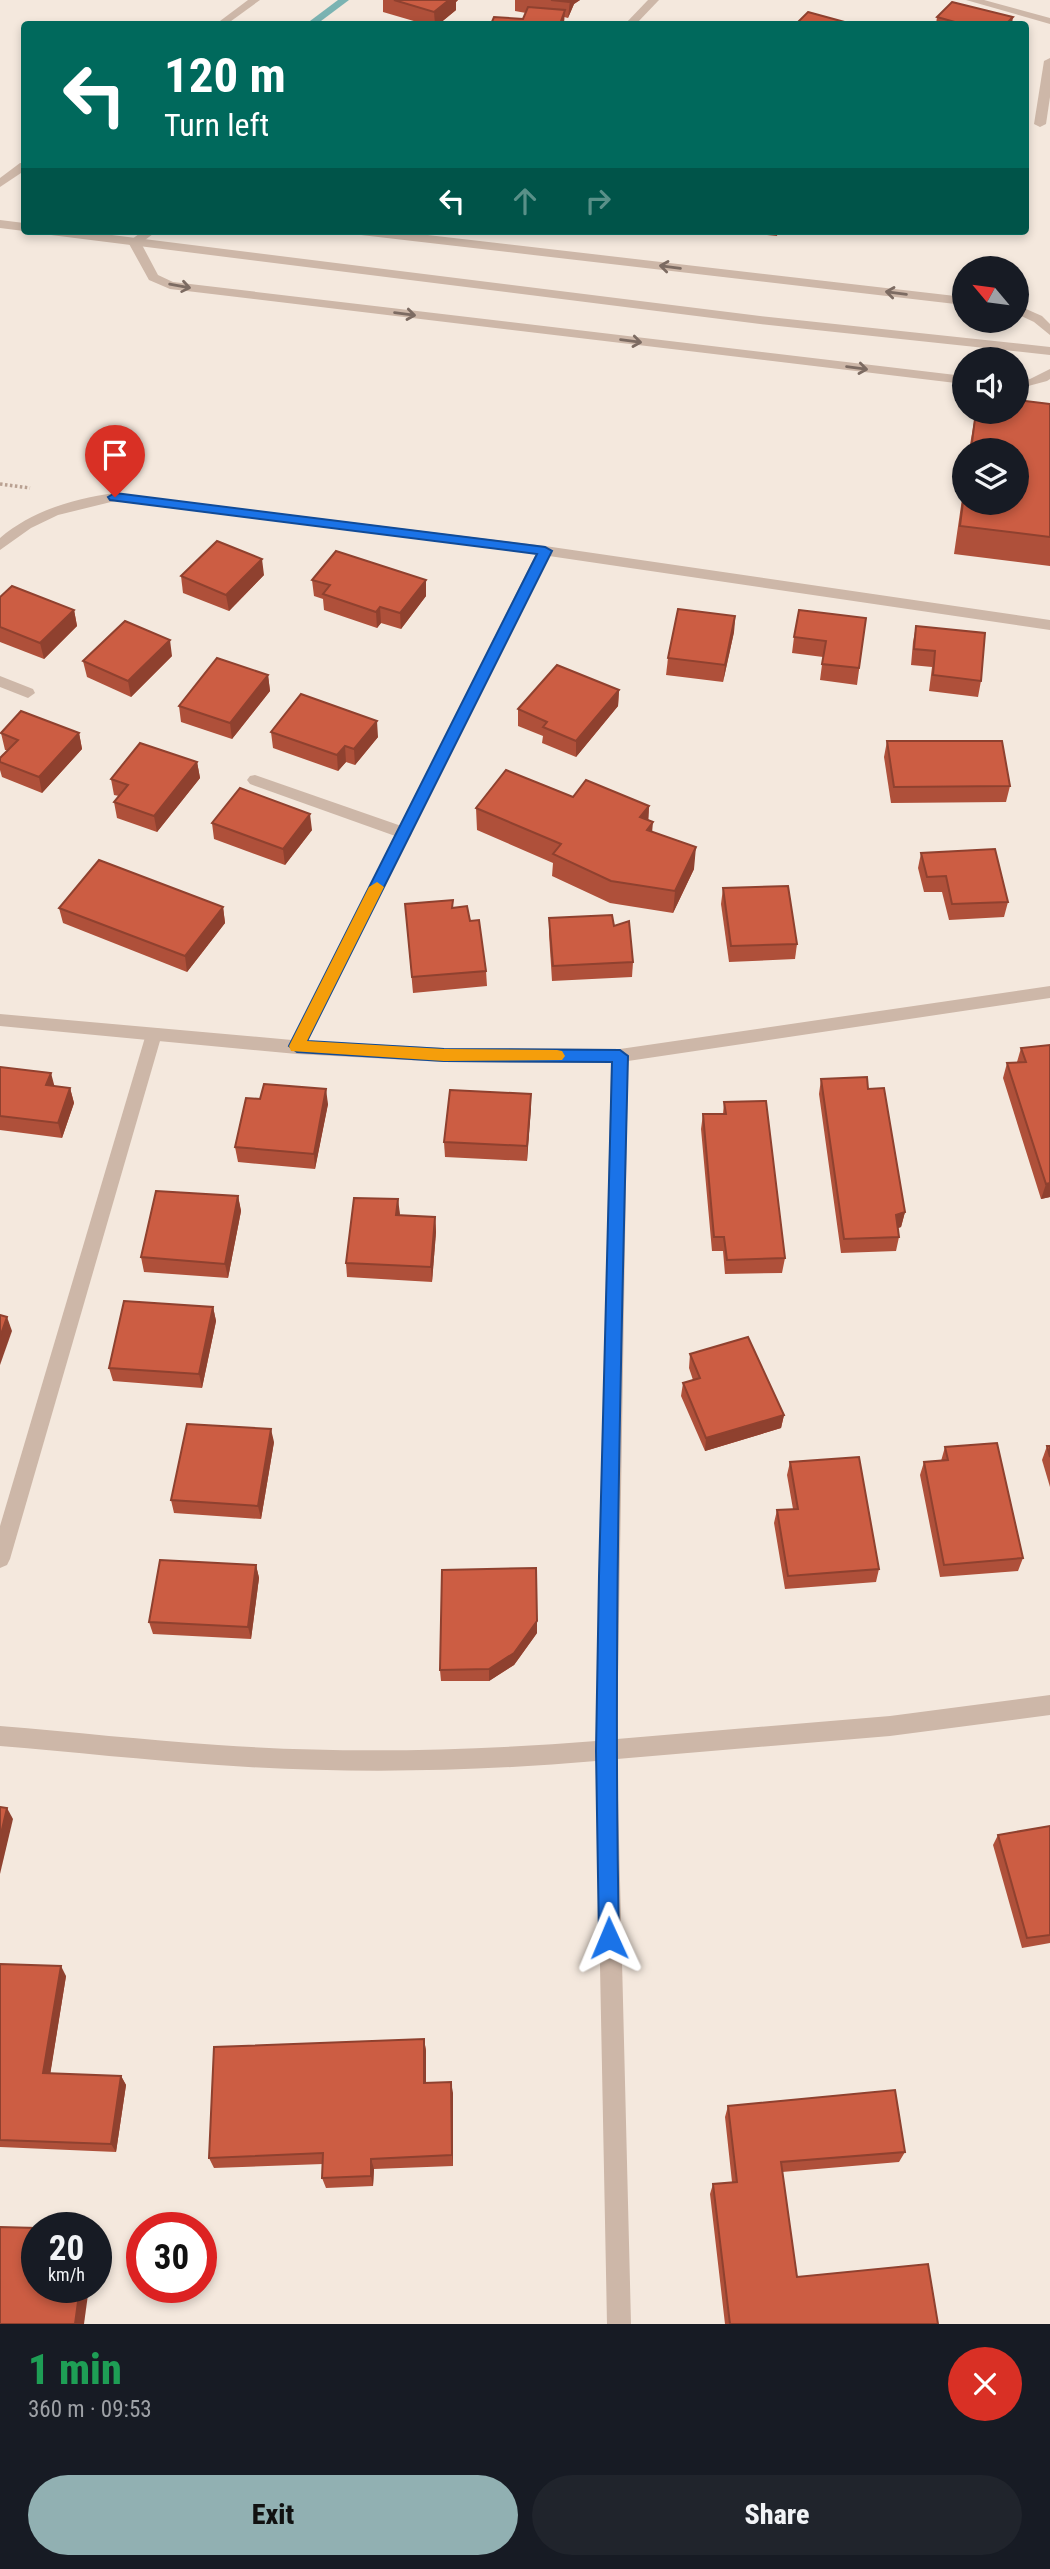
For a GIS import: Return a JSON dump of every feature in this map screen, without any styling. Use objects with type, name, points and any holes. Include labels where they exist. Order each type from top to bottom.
[{"type":"street","points":[[225,21],[255,0]]},
{"type":"street","points":[[633,21],[654,0]]},
{"type":"street","points":[[971,0],[1050,21]]},
{"type":"street","points":[[1045,125],[1050,61]]},
{"type":"street","points":[[0,183],[21,168]]},
{"type":"street","points":[[0,224],[21,227]]},
{"type":"street","points":[[109,235],[134,242],[760,320],[1050,351]]},
{"type":"street","points":[[134,242],[144,235]]},
{"type":"street","points":[[395,235],[952,300]]},
{"type":"street","points":[[134,242],[153,276],[170,285],[952,379]]},
{"type":"street","points":[[1029,315],[1050,331]]},
{"type":"street","points":[[1029,384],[1050,373]]},
{"type":"street","points":[[0,545],[47,512],[78,502],[115,497],[545,551],[1050,625]]},
{"type":"street","points":[[297,1046],[545,551]]},
{"type":"street","points":[[0,681],[29,693]]},
{"type":"street","points":[[255,780],[404,833]]},
{"type":"street","points":[[0,1020],[297,1046],[444,1055],[620,1056],[998,1002],[1050,992]]},
{"type":"street","points":[[0,1559],[154,1034]]},
{"type":"street","points":[[619,2324],[606,1751],[620,1056]]},
{"type":"street","points":[[0,1736],[220,1755],[383,1760],[500,1759],[890,1726],[1050,1705]]},
{"type":"building","points":[[394,0],[449,0],[434,12]]},
{"type":"building","points":[[952,2],[1013,17],[1009,21],[951,21],[937,17]]},
{"type":"building","points":[[528,7],[565,10],[561,21],[492,21],[494,17],[523,19]]},
{"type":"building","points":[[808,12],[841,21],[799,21]]},
{"type":"building","points":[[1029,401],[1050,404],[1050,537],[960,526],[961,515],[1029,515],[1029,438],[973,438],[974,424],[1029,424]]},
{"type":"building","points":[[217,541],[262,559],[226,595],[181,576]]},
{"type":"building","points":[[336,551],[426,580],[400,613],[380,607],[376,612],[323,594],[330,585],[312,580]]},
{"type":"building","points":[[12,586],[74,610],[40,643],[0,627],[0,597]]},
{"type":"building","points":[[678,609],[735,616],[725,665],[668,658]]},
{"type":"building","points":[[799,610],[866,618],[859,668],[822,664],[826,641],[794,637]]},
{"type":"building","points":[[125,621],[170,640],[128,681],[83,661]]},
{"type":"building","points":[[916,626],[985,633],[981,681],[933,675],[935,651],[914,649]]},
{"type":"building","points":[[217,658],[268,675],[230,723],[179,706]]},
{"type":"building","points":[[557,665],[619,690],[576,741],[543,727],[547,722],[518,709]]},
{"type":"building","points":[[301,694],[377,721],[354,749],[345,746],[337,755],[271,732]]},
{"type":"building","points":[[21,711],[79,733],[39,777],[0,762],[0,758],[18,740],[1,733]]},
{"type":"building","points":[[887,741],[1002,741],[1010,786],[894,787]]},
{"type":"building","points":[[140,743],[197,762],[154,816],[114,802],[128,785],[111,779]]},
{"type":"building","points":[[506,770],[573,797],[586,780],[649,806],[640,817],[653,822],[647,830],[696,847],[675,891],[611,881],[553,854],[561,844],[476,808]]},
{"type":"building","points":[[240,788],[310,814],[283,849],[212,823]]},
{"type":"building","points":[[995,849],[1008,902],[952,904],[946,876],[927,877],[921,853]]},
{"type":"building","points":[[99,860],[223,907],[185,956],[59,908]]},
{"type":"building","points":[[788,886],[797,944],[731,946],[723,888]]},
{"type":"building","points":[[453,900],[452,908],[467,906],[470,921],[479,920],[486,971],[412,977],[405,904]]},
{"type":"building","points":[[612,915],[614,926],[629,921],[633,962],[553,966],[549,918]]},
{"type":"building","points":[[1050,1045],[1050,1183],[1046,1184],[1007,1063],[1026,1062],[1021,1048]]},
{"type":"building","points":[[0,1067],[51,1073],[46,1085],[70,1088],[58,1123],[0,1116]]},
{"type":"building","points":[[867,1077],[868,1089],[884,1088],[905,1212],[896,1215],[899,1237],[844,1239],[821,1079]]},
{"type":"building","points":[[264,1084],[326,1089],[314,1154],[235,1147],[246,1098],[260,1099]]},
{"type":"building","points":[[450,1090],[531,1094],[527,1146],[444,1142]]},
{"type":"building","points":[[766,1101],[785,1258],[727,1260],[724,1237],[714,1237],[703,1114],[726,1114],[724,1102]]},
{"type":"building","points":[[156,1191],[238,1196],[225,1264],[141,1257]]},
{"type":"building","points":[[354,1198],[398,1199],[396,1215],[435,1217],[431,1267],[346,1263]]},
{"type":"building","points":[[124,1301],[213,1307],[199,1374],[109,1368]]},
{"type":"building","points":[[0,1315],[7,1317],[0,1337]]},
{"type":"building","points":[[748,1337],[784,1415],[706,1438],[683,1383],[700,1378],[690,1354]]},
{"type":"building","points":[[187,1424],[271,1429],[258,1506],[171,1500]]},
{"type":"building","points":[[997,1443],[1023,1558],[944,1565],[924,1462],[948,1460],[945,1447]]},
{"type":"building","points":[[859,1457],[879,1569],[788,1576],[777,1510],[798,1509],[790,1462]]},
{"type":"building","points":[[160,1560],[256,1565],[248,1627],[149,1622]]},
{"type":"building","points":[[536,1568],[537,1621],[514,1653],[489,1669],[440,1670],[442,1570]]},
{"type":"building","points":[[0,1807],[7,1808],[0,1838]]},
{"type":"building","points":[[1050,1826],[1050,1935],[1027,1938],[998,1835]]},
{"type":"building","points":[[0,1964],[61,1966],[43,2073],[121,2076],[111,2144],[0,2140]]},
{"type":"building","points":[[424,2039],[424,2083],[451,2082],[452,2155],[371,2159],[371,2176],[322,2178],[323,2153],[209,2158],[214,2047]]},
{"type":"building","points":[[895,2090],[905,2152],[781,2162],[797,2277],[928,2264],[938,2324],[730,2324],[713,2184],[737,2182],[728,2106]]},
{"type":"building","points":[[0,2227],[21,2228],[21,2303],[78,2303],[75,2324],[0,2324]]},
{"type":"waterway","points":[[315,21],[344,0]]},
{"type":"slow traffic","points":[[377,887],[297,1046],[444,1055],[557,1056]]},
{"type":"route","points":[[115,497],[545,551],[297,1046],[444,1055],[620,1056],[608,1576],[606,1751],[609,1938]]}]
